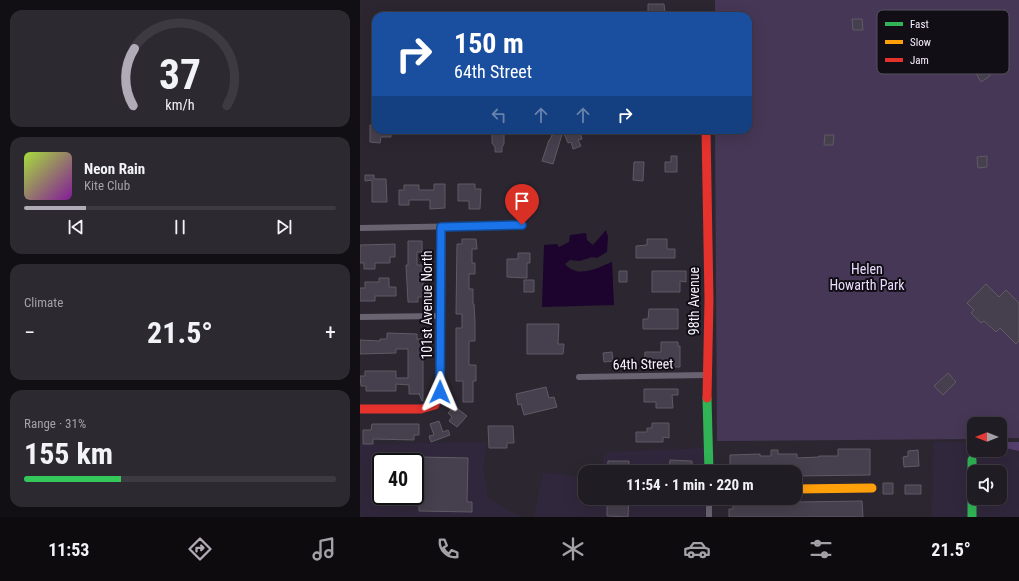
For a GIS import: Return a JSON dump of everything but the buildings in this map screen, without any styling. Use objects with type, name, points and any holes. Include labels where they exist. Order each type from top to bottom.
[{"type":"street","name":"98th Avenue","points":[[706,134],[709,300],[707,375],[709,465]]},
{"type":"street","points":[[360,228],[522,225]]},
{"type":"street","name":"101st Avenue North","points":[[360,409],[421,408],[435,405],[440,392],[441,227]]},
{"type":"street","points":[[360,317],[441,316]]},
{"type":"street","name":"64th Street","points":[[579,377],[707,375]]},
{"type":"street","points":[[972,460],[972,517]]},
{"type":"street","points":[[802,489],[872,488]]},
{"type":"street","points":[[709,505],[709,517]]},
{"type":"shaded area","points":[[606,230],[608,237],[607,252],[597,258],[592,257],[580,261],[570,260],[565,264],[576,271],[582,272],[612,262],[614,305],[542,307],[544,245],[557,244],[559,247],[569,242],[570,235],[586,233],[587,240],[593,245]]},
{"type":"shaded area","points":[[487,442],[483,466],[488,498],[521,517],[360,517],[360,444]]},
{"type":"shaded area","points":[[933,442],[967,442],[967,457],[1007,457],[1007,448],[1019,451],[1019,517],[932,517]]},
{"type":"shaded area","points":[[1007,442],[1019,442],[1019,451],[1007,448]]},
{"type":"shaded area","points":[[705,448],[705,465],[603,465],[603,456],[610,452]]},
{"type":"shaded area","points":[[543,472],[578,477],[578,505],[705,505],[705,517],[534,517]]},
{"type":"green space","name":"Helen Howarth Park","points":[[715,0],[1019,0],[1019,438],[1007,438],[1007,417],[967,417],[967,439],[717,441],[715,134],[752,134],[752,12],[715,12]]},
{"type":"traffic: fast","points":[[707,398],[709,465]]},
{"type":"traffic: fast","points":[[972,460],[972,517]]},
{"type":"traffic: slow","points":[[802,489],[872,488]]},
{"type":"traffic: jam","points":[[706,134],[709,300],[707,398]]},
{"type":"traffic: jam","points":[[360,409],[421,409],[435,405],[440,392],[441,227]]},
{"type":"route","points":[[440,392],[441,227],[522,225]]}]
